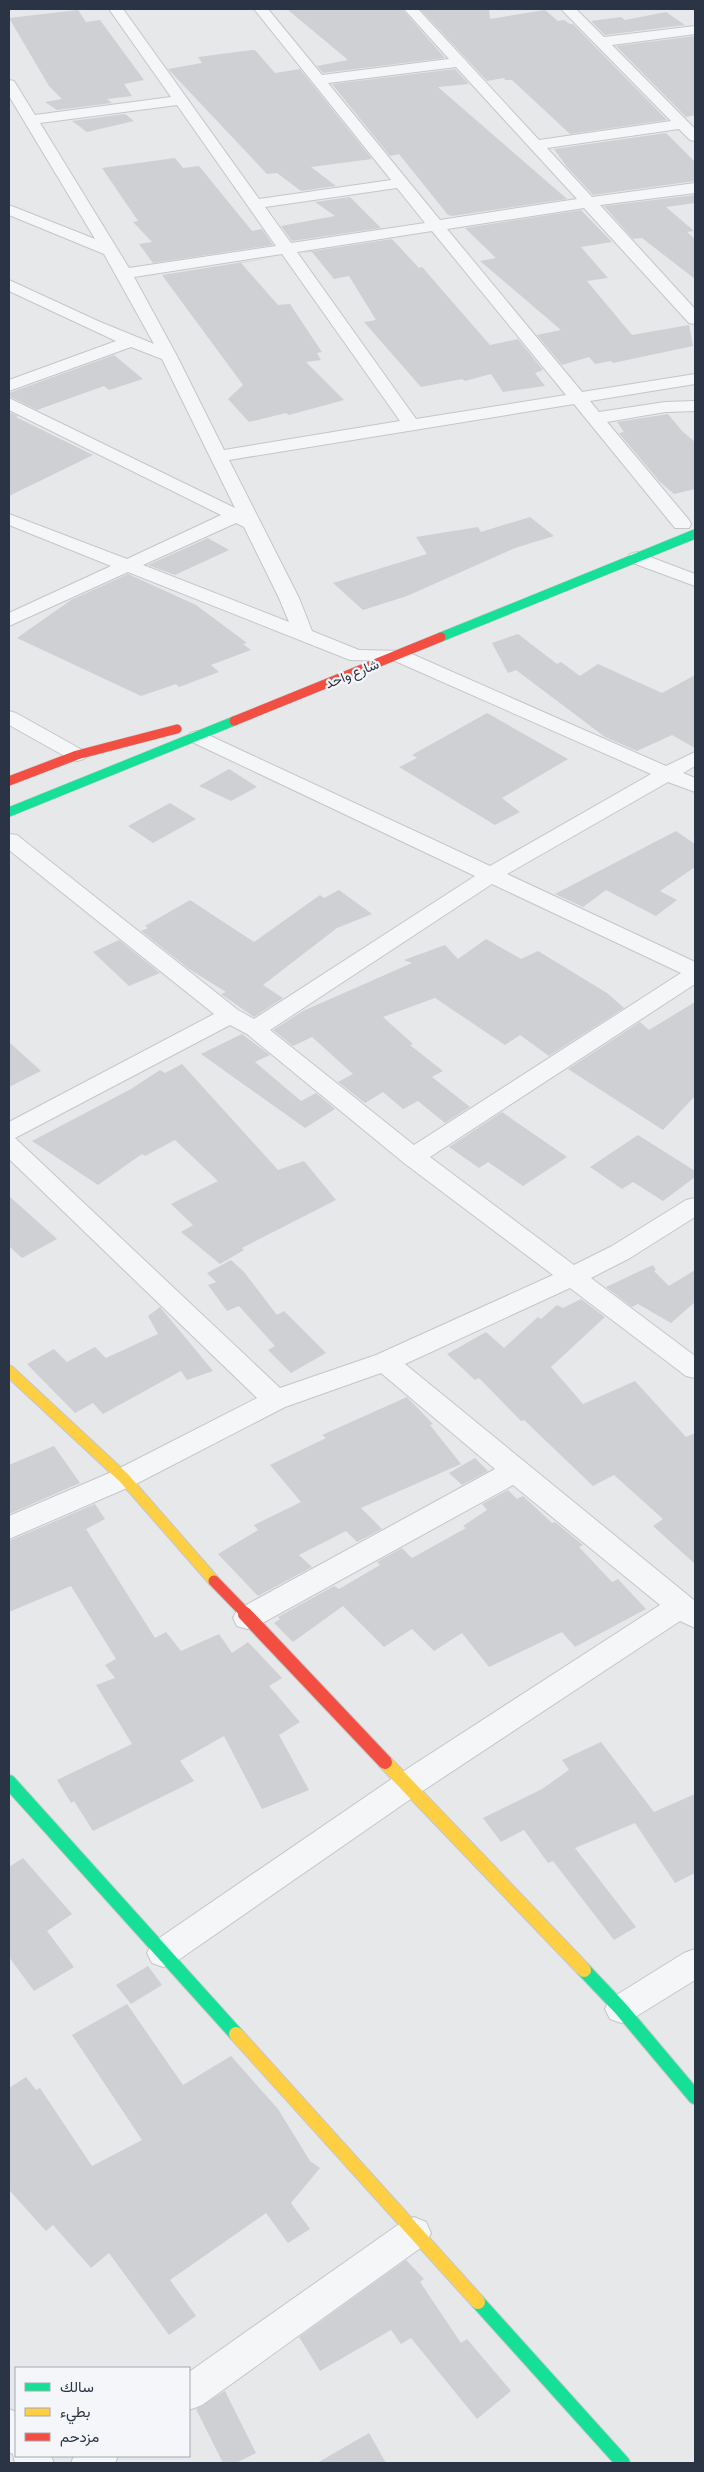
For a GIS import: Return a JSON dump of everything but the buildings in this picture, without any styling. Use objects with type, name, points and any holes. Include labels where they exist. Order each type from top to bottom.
[{"type":"street","points":[[116,9],[412,425]]},
{"type":"street","points":[[262,9],[436,226],[684,523]]},
{"type":"street","points":[[411,9],[590,202],[695,319]]},
{"type":"street","points":[[568,9],[695,137]]},
{"type":"street","points":[[602,42],[695,30]]},
{"type":"street","points":[[319,80],[460,62]]},
{"type":"street","points":[[9,84],[124,274],[169,356],[218,456],[243,520],[289,598],[303,634]]},
{"type":"street","points":[[31,120],[179,100]]},
{"type":"street","points":[[536,145],[683,124]]},
{"type":"street","points":[[255,204],[402,183]]},
{"type":"street","points":[[124,274],[590,202],[695,188]]},
{"type":"street","points":[[9,210],[108,250]]},
{"type":"street","points":[[9,285],[65,313],[131,342],[169,356]]},
{"type":"street","points":[[9,386],[131,342]]},
{"type":"street","points":[[218,456],[695,379]]},
{"type":"street","points":[[9,403],[243,520]]},
{"type":"street","points":[[597,418],[665,407],[695,406]]},
{"type":"street","points":[[9,519],[356,656],[391,650],[695,786]]},
{"type":"street","points":[[9,620],[131,566],[243,520]]},
{"type":"street","name":"شارع واحد","points":[[9,812],[194,730],[391,650],[637,558],[695,534]]},
{"type":"street","points":[[637,558],[695,580]]},
{"type":"street","name":"شارع واحد","points":[[338,663],[356,656]]},
{"type":"street","points":[[9,717],[77,755]]},
{"type":"street","points":[[194,730],[695,972]]},
{"type":"street","name":"شارع واحد","points":[[9,782],[77,755],[172,731],[194,730]]},
{"type":"street","points":[[255,1029],[492,874],[695,758]]},
{"type":"street","points":[[9,840],[230,1015],[255,1029],[413,1157],[695,1369]]},
{"type":"street","points":[[413,1157],[695,972]]},
{"type":"street","points":[[9,1132],[230,1015]]},
{"type":"street","points":[[9,1145],[276,1400]]},
{"type":"street","points":[[9,1528],[124,1478],[276,1400],[385,1362],[572,1277],[621,1252],[695,1206]]},
{"type":"street","points":[[163,1953],[407,1786],[688,1612],[514,1471],[385,1362]]},
{"type":"street","points":[[9,1371],[124,1478],[248,1618],[620,2009],[695,2097]]},
{"type":"street","points":[[248,1618],[514,1471]]},
{"type":"street","points":[[9,1782],[623,2463]]},
{"type":"street","points":[[620,2009],[695,1963]]},
{"type":"street","points":[[190,2392],[414,2233]]},
{"type":"traffic: fast","points":[[441,637],[695,534]]},
{"type":"traffic: fast","points":[[9,812],[234,721]]},
{"type":"traffic: fast","points":[[9,1782],[236,2034]]},
{"type":"traffic: fast","points":[[584,1970],[621,2009],[695,2097]]},
{"type":"traffic: fast","points":[[478,2302],[623,2463]]},
{"type":"traffic: slow","points":[[9,1371],[124,1478],[214,1581]]},
{"type":"traffic: slow","points":[[385,1762],[584,1970]]},
{"type":"traffic: slow","points":[[236,2034],[478,2302]]},
{"type":"traffic: jam","points":[[234,721],[441,637]]},
{"type":"traffic: jam","points":[[9,781],[77,755],[177,729]]},
{"type":"traffic: jam","points":[[214,1581],[385,1762]]}]
